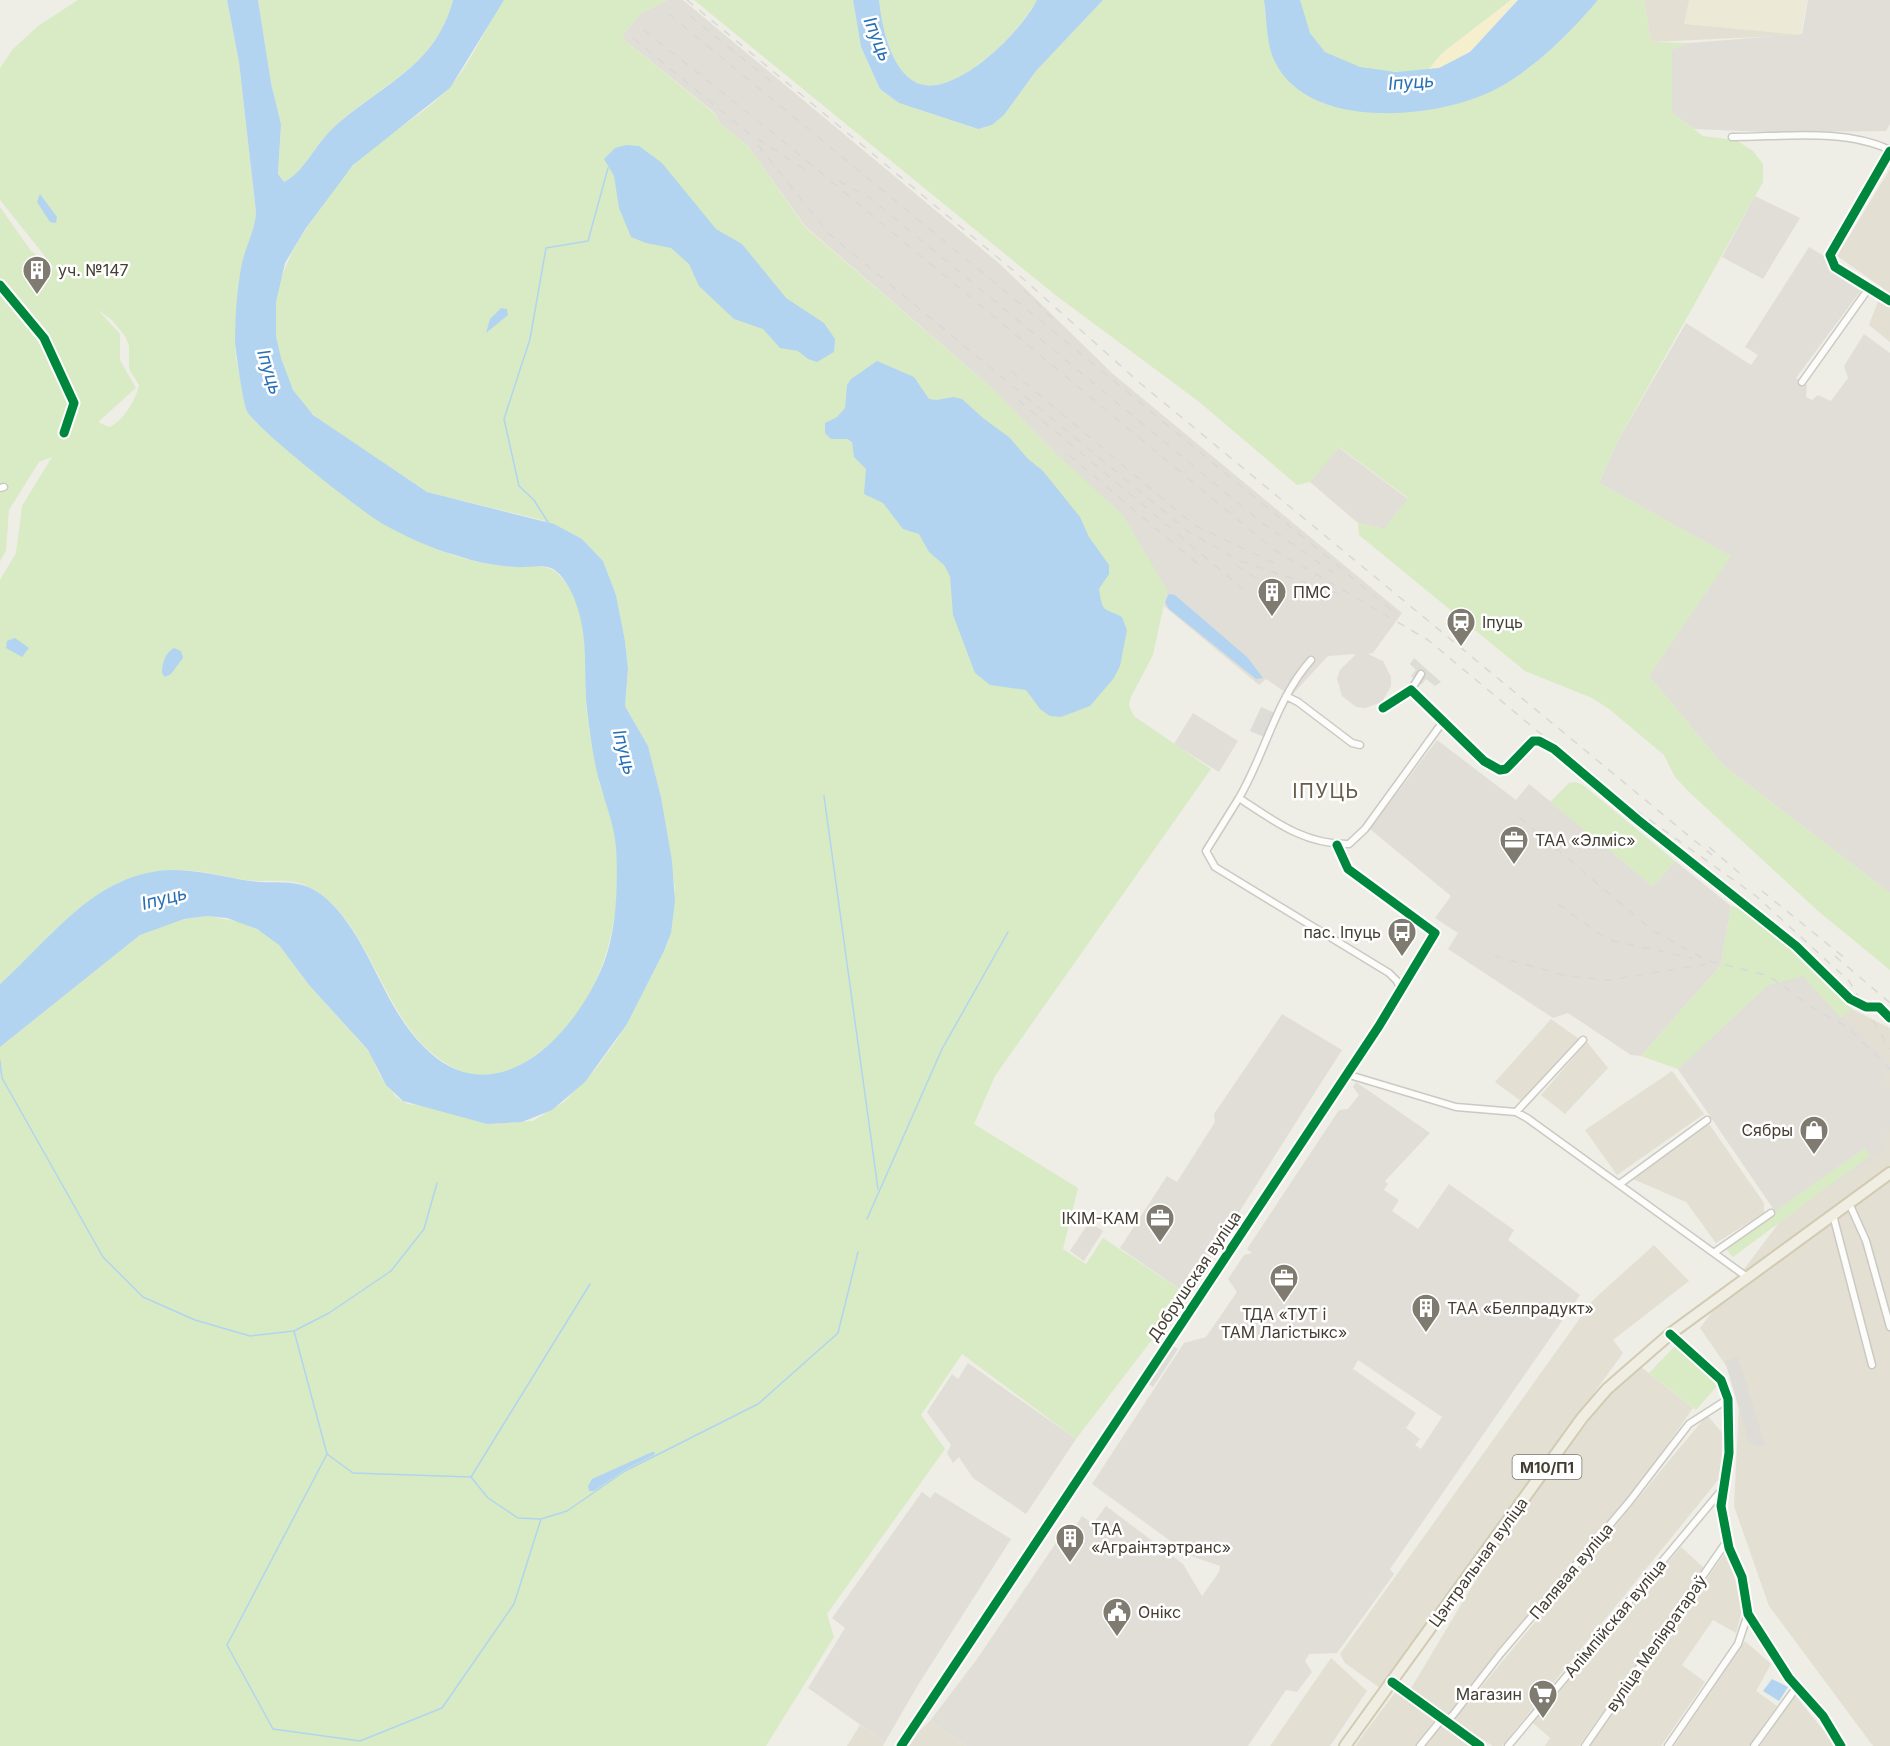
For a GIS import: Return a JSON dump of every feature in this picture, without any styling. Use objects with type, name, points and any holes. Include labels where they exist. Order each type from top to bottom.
[{"type":"main road","name":"М10/П1","points":[[1670,1334],[1890,1173]]},
{"type":"main road","name":"Цэнтральная вуліца","points":[[1345,1746],[1582,1418],[1606,1389],[1670,1334]]},
{"type":"street","points":[[1732,137],[1825,137],[1874,142],[1890,150],[1830,255],[1835,267],[1890,301]]},
{"type":"street","points":[[0,285],[44,338],[74,403],[64,433]]},
{"type":"street","points":[[1802,382],[1869,288]]},
{"type":"street","points":[[1311,660],[1294,679],[1255,771],[1206,851],[1208,859],[1215,867],[1245,887],[1389,973],[1398,981],[1401,990]]},
{"type":"street","points":[[1383,708],[1411,690],[1421,674]]},
{"type":"street","points":[[1411,690],[1437,714],[1442,723],[1484,761],[1500,770],[1506,768],[1533,741],[1539,741],[1554,749],[1638,820],[1796,946],[1850,999],[1866,1007],[1879,1007],[1890,1018]]},
{"type":"street","points":[[1286,696],[1298,702],[1352,743],[1360,745]]},
{"type":"street","points":[[1239,798],[1294,834],[1337,845],[1349,844],[1360,836],[1442,723]]},
{"type":"street","name":"Добрушская вуліца","points":[[901,1746],[1346,1074],[1435,933],[1348,869],[1337,845]]},
{"type":"street","points":[[1516,1112],[1583,1040]]},
{"type":"street","points":[[1346,1074],[1456,1107],[1516,1112],[1621,1183],[1747,1277]]},
{"type":"street","points":[[1621,1183],[1707,1120]]},
{"type":"street","points":[[1849,1203],[1866,1241],[1890,1327]]},
{"type":"street","points":[[1715,1252],[1771,1213]]},
{"type":"street","points":[[1833,1215],[1872,1365]]},
{"type":"street","points":[[1670,1334],[1721,1380],[1728,1399],[1729,1453],[1722,1491],[1722,1519],[1742,1577],[1748,1614],[1796,1688],[1823,1716],[1841,1745]]},
{"type":"street","name":"Палявая вуліца","points":[[1420,1746],[1441,1720],[1446,1721],[1453,1714],[1501,1653],[1629,1502],[1689,1424],[1728,1399]]},
{"type":"street","name":"Алімпійская вуліца","points":[[1508,1746],[1722,1491]]},
{"type":"street","name":"вуліца Меліяратараў","points":[[1585,1746],[1728,1541]]},
{"type":"street","points":[[1668,1746],[1738,1644],[1748,1614]]},
{"type":"street","points":[[1392,1682],[1441,1720],[1480,1746]]},
{"type":"street","points":[[1754,1746],[1796,1688]]},
{"type":"shaded area","points":[[667,0],[683,0],[1001,265],[1113,374],[1402,613],[1373,653],[1368,654],[1383,661],[1391,677],[1391,686],[1382,702],[1365,708],[1356,707],[1342,696],[1337,679],[1340,670],[1356,654],[1328,656],[1291,696],[1266,679],[1259,685],[1164,606],[1167,590],[1052,450],[992,388],[805,226],[748,146],[719,123],[716,114],[621,37],[641,13]]},
{"type":"shaded area","points":[[1644,0],[1807,0],[1800,35],[1651,42]]},
{"type":"shaded area","points":[[1689,0],[1807,0],[1800,35],[1684,24]]},
{"type":"shaded area","points":[[1808,0],[1890,0],[1890,124],[1886,131],[1765,132],[1694,129],[1672,113],[1672,49],[1689,43],[1802,34]]},
{"type":"shaded area","points":[[1890,169],[1890,342],[1869,325],[1883,288],[1837,256]]},
{"type":"shaded area","points":[[1755,196],[1800,218],[1763,279],[1722,257]]},
{"type":"shaded area","points":[[1809,247],[1867,282],[1796,378],[1807,385],[1806,397],[1812,400],[1818,395],[1831,401],[1848,378],[1844,366],[1864,334],[1890,353],[1890,893],[1724,766],[1649,676],[1730,556],[1599,483],[1616,444],[1686,323],[1751,365],[1758,355],[1745,347]]},
{"type":"shaded area","points":[[1338,447],[1408,499],[1384,529],[1358,523],[1310,482]]},
{"type":"shaded area","points":[[1414,658],[1441,682],[1435,686],[1426,679],[1421,685],[1411,676],[1416,670],[1410,664]]},
{"type":"shaded area","points":[[1261,707],[1275,713],[1264,737],[1250,731]]},
{"type":"shaded area","points":[[1193,713],[1238,741],[1219,772],[1174,744]]},
{"type":"shaded area","points":[[1437,740],[1516,800],[1529,784],[1653,886],[1675,861],[1731,906],[1721,965],[1641,1056],[1631,1055],[1568,1013],[1553,1018],[1448,949],[1458,933],[1435,918],[1451,896],[1370,829]]},
{"type":"shaded area","points":[[1804,975],[1840,1017],[1852,1009],[1890,1028],[1890,1746],[1873,1746],[1769,1606],[1734,1506],[1740,1386],[1700,1328],[1781,1220],[1678,1069],[1768,985]]},
{"type":"shaded area","points":[[1804,975],[1840,1017],[1853,1024],[1890,1065],[1890,1069],[1883,1076],[1890,1088],[1890,1129],[1885,1132],[1889,1138],[1883,1143],[1886,1151],[1781,1220],[1678,1069],[1768,985]]},
{"type":"shaded area","points":[[1282,1014],[1342,1050],[1187,1294],[1120,1248],[1167,1176],[1177,1182],[1215,1122],[1214,1114]]},
{"type":"shaded area","points":[[1551,1019],[1579,1039],[1525,1104],[1495,1082]]},
{"type":"shaded area","points":[[1587,1042],[1608,1068],[1565,1114],[1541,1095]]},
{"type":"shaded area","points":[[1672,1071],[1704,1114],[1617,1175],[1585,1130]]},
{"type":"shaded area","points":[[1356,1082],[1430,1133],[1385,1181],[1388,1184],[1384,1190],[1399,1200],[1392,1211],[1418,1229],[1449,1184],[1514,1230],[1508,1240],[1580,1295],[1390,1569],[1394,1574],[1337,1653],[1309,1654],[1305,1661],[1312,1672],[1297,1692],[1286,1690],[1248,1746],[967,1746],[930,1721],[977,1659],[1062,1534],[1070,1534],[1082,1516],[1093,1524],[1106,1506],[1183,1564],[1202,1596],[1219,1572],[1220,1566],[1191,1556],[1092,1484],[1184,1343],[1206,1337],[1237,1292],[1228,1279],[1244,1255],[1252,1253],[1247,1249],[1339,1110],[1348,1109],[1359,1095],[1353,1087]],"holes":[[[1358,1360],[1442,1417],[1421,1449],[1415,1445],[1420,1439],[1406,1428],[1416,1413],[1353,1369]]]},
{"type":"shaded area","points":[[1709,1124],[1764,1203],[1764,1213],[1716,1243],[1686,1202],[1633,1179]]},
{"type":"shaded area","points":[[1089,1222],[1103,1231],[1084,1261],[1070,1251]]},
{"type":"shaded area","points":[[1654,1245],[1689,1281],[1613,1340],[1623,1353],[1380,1688],[1345,1663],[1340,1654],[1593,1300]]},
{"type":"shaded area","points":[[1171,1345],[1178,1349],[1153,1387],[1147,1383]]},
{"type":"shaded area","points":[[1738,1357],[1765,1445],[1749,1443],[1725,1361]]},
{"type":"shaded area","points":[[968,1363],[1076,1439],[1026,1514],[973,1478],[959,1457],[953,1463],[947,1453],[951,1445],[927,1412],[952,1374],[958,1379]]},
{"type":"shaded area","points":[[1641,1367],[1693,1408],[1630,1498],[1444,1719],[1410,1690],[1498,1543],[1602,1403]]},
{"type":"shaded area","points":[[1707,1415],[1724,1435],[1719,1479],[1502,1746],[1493,1746],[1453,1721]]},
{"type":"shaded area","points":[[922,1492],[930,1498],[935,1492],[1011,1539],[918,1685],[885,1742],[808,1688],[845,1628],[832,1618]]},
{"type":"shaded area","points":[[1681,1547],[1704,1568],[1579,1746],[1545,1746],[1550,1738],[1533,1723]]},
{"type":"shaded area","points":[[1725,1553],[1730,1557],[1742,1610],[1736,1633],[1713,1620],[1682,1665],[1705,1682],[1661,1746],[1590,1746]]},
{"type":"shaded area","points":[[1745,1641],[1771,1664],[1756,1691],[1777,1706],[1749,1746],[1674,1746]]},
{"type":"shaded area","points":[[1331,1658],[1367,1691],[1330,1746],[1270,1746]]},
{"type":"shaded area","points":[[1396,1691],[1435,1720],[1416,1746],[1355,1746]]},
{"type":"shaded area","points":[[1795,1695],[1836,1746],[1760,1746]]},
{"type":"shaded area","points":[[930,1721],[967,1746],[909,1746],[919,1731]]},
{"type":"shaded area","points":[[1439,1724],[1471,1746],[1423,1746]]},
{"type":"shaded area","points":[[860,1725],[885,1742],[883,1746],[847,1746]]},
{"type":"green space","points":[[78,0],[227,0],[239,62],[256,212],[255,226],[242,266],[235,333],[236,357],[246,409],[254,421],[303,462],[379,519],[435,549],[466,559],[499,566],[539,566],[552,570],[569,588],[577,605],[584,643],[589,729],[599,782],[611,814],[616,847],[618,877],[616,908],[601,968],[589,995],[573,1020],[553,1041],[513,1069],[485,1077],[466,1074],[426,1048],[392,1001],[348,922],[330,901],[300,883],[254,881],[186,870],[149,873],[123,881],[100,893],[79,909],[0,984],[0,580],[16,553],[22,506],[52,457],[39,462],[9,510],[6,551],[0,561],[0,207],[31,251],[56,270],[0,200],[0,68],[13,49],[38,26]],"holes":[[[98,310],[112,320],[125,336],[129,346],[129,369],[139,385],[128,409],[119,421],[109,427],[98,422],[136,388],[120,360],[120,334]]]},
{"type":"green space","points":[[258,0],[453,0],[444,24],[432,44],[418,60],[330,131],[303,166],[284,182],[278,174],[281,124],[271,83]]},
{"type":"green space","points":[[504,0],[667,0],[641,13],[621,37],[716,115],[719,123],[748,146],[805,227],[992,388],[1052,450],[1123,515],[1167,590],[1153,655],[1130,699],[1129,706],[1134,716],[1211,769],[995,1076],[974,1124],[1078,1188],[1063,1249],[1086,1264],[1103,1238],[1187,1294],[1076,1439],[962,1354],[921,1415],[945,1449],[827,1614],[834,1637],[766,1746],[0,1746],[0,1047],[140,935],[173,921],[207,916],[241,922],[264,933],[279,945],[309,985],[371,1054],[379,1074],[396,1097],[408,1104],[431,1107],[487,1124],[533,1121],[564,1102],[595,1070],[618,1038],[668,942],[675,888],[661,797],[648,746],[625,706],[628,669],[625,641],[616,595],[603,561],[582,539],[542,520],[427,492],[307,409],[289,381],[277,342],[276,299],[288,261],[298,242],[357,161],[433,103],[452,85]]},
{"type":"green space","points":[[694,0],[853,0],[861,47],[880,89],[899,103],[977,129],[992,125],[1004,115],[1036,71],[1103,0],[1264,0],[1272,54],[1280,70],[1298,89],[1323,103],[1352,110],[1384,113],[1448,106],[1477,97],[1514,79],[1540,59],[1598,0],[1644,0],[1651,42],[1689,43],[1672,49],[1672,113],[1703,136],[1736,140],[1753,151],[1763,164],[1763,182],[1616,444],[1599,483],[1731,556],[1649,676],[1724,766],[1890,893],[1890,970],[1818,911],[1688,791],[1675,777],[1664,755],[1609,709],[1592,698],[1525,671],[1359,535],[1358,523],[1384,529],[1408,498],[1339,447],[1310,482],[1297,485],[1198,401],[1054,294]]},
{"type":"green space","points":[[879,0],[1037,0],[1017,28],[984,60],[948,82],[930,85],[915,82],[906,76],[893,57],[882,22]]},
{"type":"green space","points":[[1300,0],[1511,0],[1441,54],[1428,70],[1398,72],[1351,65],[1324,51],[1309,31]]},
{"type":"green space","points":[[1575,782],[1583,785],[1675,861],[1653,886],[1550,802],[1569,783]]},
{"type":"green space","points":[[1731,906],[1745,911],[1777,934],[1852,1009],[1840,1017],[1803,976],[1768,985],[1678,1069],[1641,1056],[1721,965]]},
{"type":"green space","points":[[1865,1148],[1870,1156],[1733,1257],[1724,1247]]},
{"type":"green space","points":[[1675,1346],[1718,1385],[1696,1410],[1649,1373]]},
{"type":"sand","points":[[1511,0],[1518,0],[1469,51],[1458,59],[1428,70],[1445,51]]},
{"type":"water","points":[[227,0],[258,0],[271,83],[281,124],[278,174],[284,182],[303,166],[330,131],[419,60],[433,43],[444,24],[453,0],[504,0],[450,88],[353,165],[306,228],[285,263],[276,302],[276,336],[281,358],[293,390],[313,415],[427,492],[554,524],[582,539],[603,561],[616,595],[628,669],[625,706],[648,746],[661,797],[672,861],[675,901],[671,933],[627,1024],[585,1082],[552,1110],[522,1122],[487,1124],[403,1101],[386,1085],[368,1050],[309,985],[279,945],[257,929],[227,918],[207,916],[184,919],[140,935],[0,1047],[0,984],[77,910],[120,882],[145,874],[172,870],[192,871],[250,881],[293,883],[303,885],[322,895],[332,904],[357,937],[397,1012],[422,1045],[450,1066],[478,1074],[505,1071],[531,1059],[554,1039],[575,1015],[592,988],[609,947],[617,890],[615,839],[596,770],[587,706],[581,621],[567,584],[551,568],[493,565],[470,560],[427,545],[383,524],[288,451],[247,411],[235,342],[235,323],[242,263],[256,212],[239,62]]},
{"type":"water","points":[[853,0],[879,0],[885,34],[899,67],[915,82],[930,85],[948,82],[985,60],[1017,28],[1037,0],[1103,0],[1036,71],[1004,115],[992,125],[978,129],[899,103],[880,89],[861,47]]},
{"type":"water","points":[[1264,0],[1300,0],[1310,33],[1325,52],[1360,67],[1396,72],[1439,68],[1470,52],[1518,0],[1598,0],[1553,48],[1514,79],[1500,87],[1446,107],[1413,112],[1379,113],[1347,110],[1317,100],[1292,85],[1272,55]]},
{"type":"water","points":[[626,145],[639,146],[662,163],[716,229],[742,244],[786,298],[824,323],[835,339],[834,352],[817,362],[808,359],[798,351],[780,348],[763,329],[734,319],[699,286],[689,264],[671,248],[646,243],[631,237],[619,208],[614,176],[604,159],[615,148]]},
{"type":"water","points":[[40,194],[57,217],[56,223],[50,222],[37,202]]},
{"type":"water","points":[[501,308],[507,309],[508,315],[486,333],[490,319]]},
{"type":"water","points":[[877,361],[914,377],[929,399],[953,397],[962,399],[1010,438],[1027,458],[1043,471],[1080,517],[1089,537],[1109,565],[1109,574],[1099,589],[1103,606],[1122,617],[1127,630],[1120,666],[1114,678],[1090,706],[1061,717],[1050,716],[1040,709],[1026,690],[990,685],[975,673],[953,615],[950,576],[944,565],[929,552],[919,534],[903,529],[883,503],[864,494],[866,469],[854,457],[852,442],[847,439],[831,439],[825,433],[825,423],[837,417],[845,408],[847,385],[851,379]]},
{"type":"water","points":[[1169,594],[1175,595],[1248,658],[1263,678],[1256,679],[1169,609],[1165,602]]},
{"type":"water","points":[[15,638],[29,648],[22,657],[6,648],[7,641]]},
{"type":"water","points":[[174,648],[181,651],[183,658],[171,674],[165,677],[162,673],[163,662],[166,655]]},
{"type":"water","points":[[655,1452],[654,1455],[626,1469],[594,1491],[589,1491],[588,1486],[592,1479]]},
{"type":"water","points":[[1772,1679],[1788,1687],[1779,1701],[1763,1691]]},
{"type":"waterway","points":[[549,524],[534,500],[519,486],[504,419],[530,339],[546,248],[588,241],[608,168]]},
{"type":"waterway","points":[[824,796],[878,1189]]},
{"type":"waterway","points":[[867,1219],[942,1049],[1008,932]]},
{"type":"waterway","points":[[0,1061],[2,1078],[103,1257],[143,1297],[195,1320],[250,1336],[294,1331],[329,1313],[391,1271],[424,1229],[437,1183]]},
{"type":"waterway","points":[[471,1477],[488,1498],[518,1518],[541,1519],[567,1511],[625,1471],[758,1404],[838,1333],[858,1252]]},
{"type":"waterway","points":[[327,1454],[353,1473],[471,1477],[590,1284]]},
{"type":"waterway","points":[[294,1331],[327,1454],[227,1645],[273,1729],[360,1741],[442,1708],[514,1604],[541,1519]]},
{"type":"railway","points":[[687,0],[1020,276],[1140,383],[1712,855]]},
{"type":"railway","points":[[669,14],[1395,613]]},
{"type":"railway","points":[[690,16],[772,82]]},
{"type":"railway","points":[[644,30],[778,137],[1273,549],[1428,640],[1612,793],[1756,896],[1849,981],[1890,1049]]},
{"type":"railway","points":[[633,38],[747,132],[806,170]]},
{"type":"railway","points":[[758,145],[828,233],[1189,532],[1240,561],[1342,595]]},
{"type":"railway","points":[[839,181],[869,197],[1261,522],[1342,579]]},
{"type":"railway","points":[[1024,290],[1056,322]]},
{"type":"railway","points":[[1011,371],[1194,525],[1274,563]]},
{"type":"railway","points":[[1018,400],[1243,589]]},
{"type":"railway","points":[[1069,455],[1204,569]]},
{"type":"railway","points":[[1236,565],[1290,601]]},
{"type":"railway","points":[[1519,817],[1652,930],[1706,960],[1769,976],[1810,1006],[1847,1027],[1890,1069]]},
{"type":"railway","points":[[1709,847],[1743,876]]},
{"type":"railway","points":[[1762,891],[1846,959]]},
{"type":"railway","points":[[1558,904],[1598,933],[1614,941],[1692,958]]},
{"type":"railway","points":[[1495,956],[1567,976],[1609,980],[1713,963]]},
{"type":"railway","points":[[1835,956],[1890,1003]]},
{"type":"cycle path","points":[[1890,151],[1830,255],[1835,267],[1890,301]]},
{"type":"cycle path","points":[[0,285],[44,338],[74,403],[64,433]]},
{"type":"cycle path","points":[[1383,708],[1411,690],[1484,761],[1500,770],[1506,769],[1533,741],[1539,741],[1554,749],[1638,820],[1796,946],[1850,999],[1866,1007],[1879,1007],[1890,1018]]},
{"type":"cycle path","points":[[901,1746],[1379,1026],[1435,933],[1348,869],[1337,845]]},
{"type":"cycle path","points":[[1670,1334],[1721,1380],[1728,1399],[1729,1453],[1721,1506],[1729,1548],[1742,1577],[1748,1614],[1789,1678],[1823,1716],[1841,1746]]},
{"type":"cycle path","points":[[1392,1682],[1480,1746]]},
{"type":"place","name":"уч. №147","points":[[37,296]]},
{"type":"place","name":"ПМС","points":[[1272,618]]},
{"type":"place","name":"Іпуць","points":[[1461,648]]},
{"type":"place","name":"ТАА «Элміс»","points":[[1514,866]]},
{"type":"place","name":"пас. Іпуць","points":[[1402,958]]},
{"type":"place","name":"Сябры","points":[[1814,1156]]},
{"type":"place","name":"ІКІМ-КАМ","points":[[1160,1244]]},
{"type":"place","name":"ТДА «ТУТ і ТАМ Лагістыкс»","points":[[1284,1304]]},
{"type":"place","name":"ТАА «Белпрадукт»","points":[[1426,1334]]},
{"type":"place","name":"ТАА «Аграінтэртранс»","points":[[1070,1564]]},
{"type":"place","name":"Онікс","points":[[1117,1638]]},
{"type":"place","name":"Магазин","points":[[1543,1720]]},
{"type":"district","name":"ІПУЦЬ","points":[[1326,791]]}]
